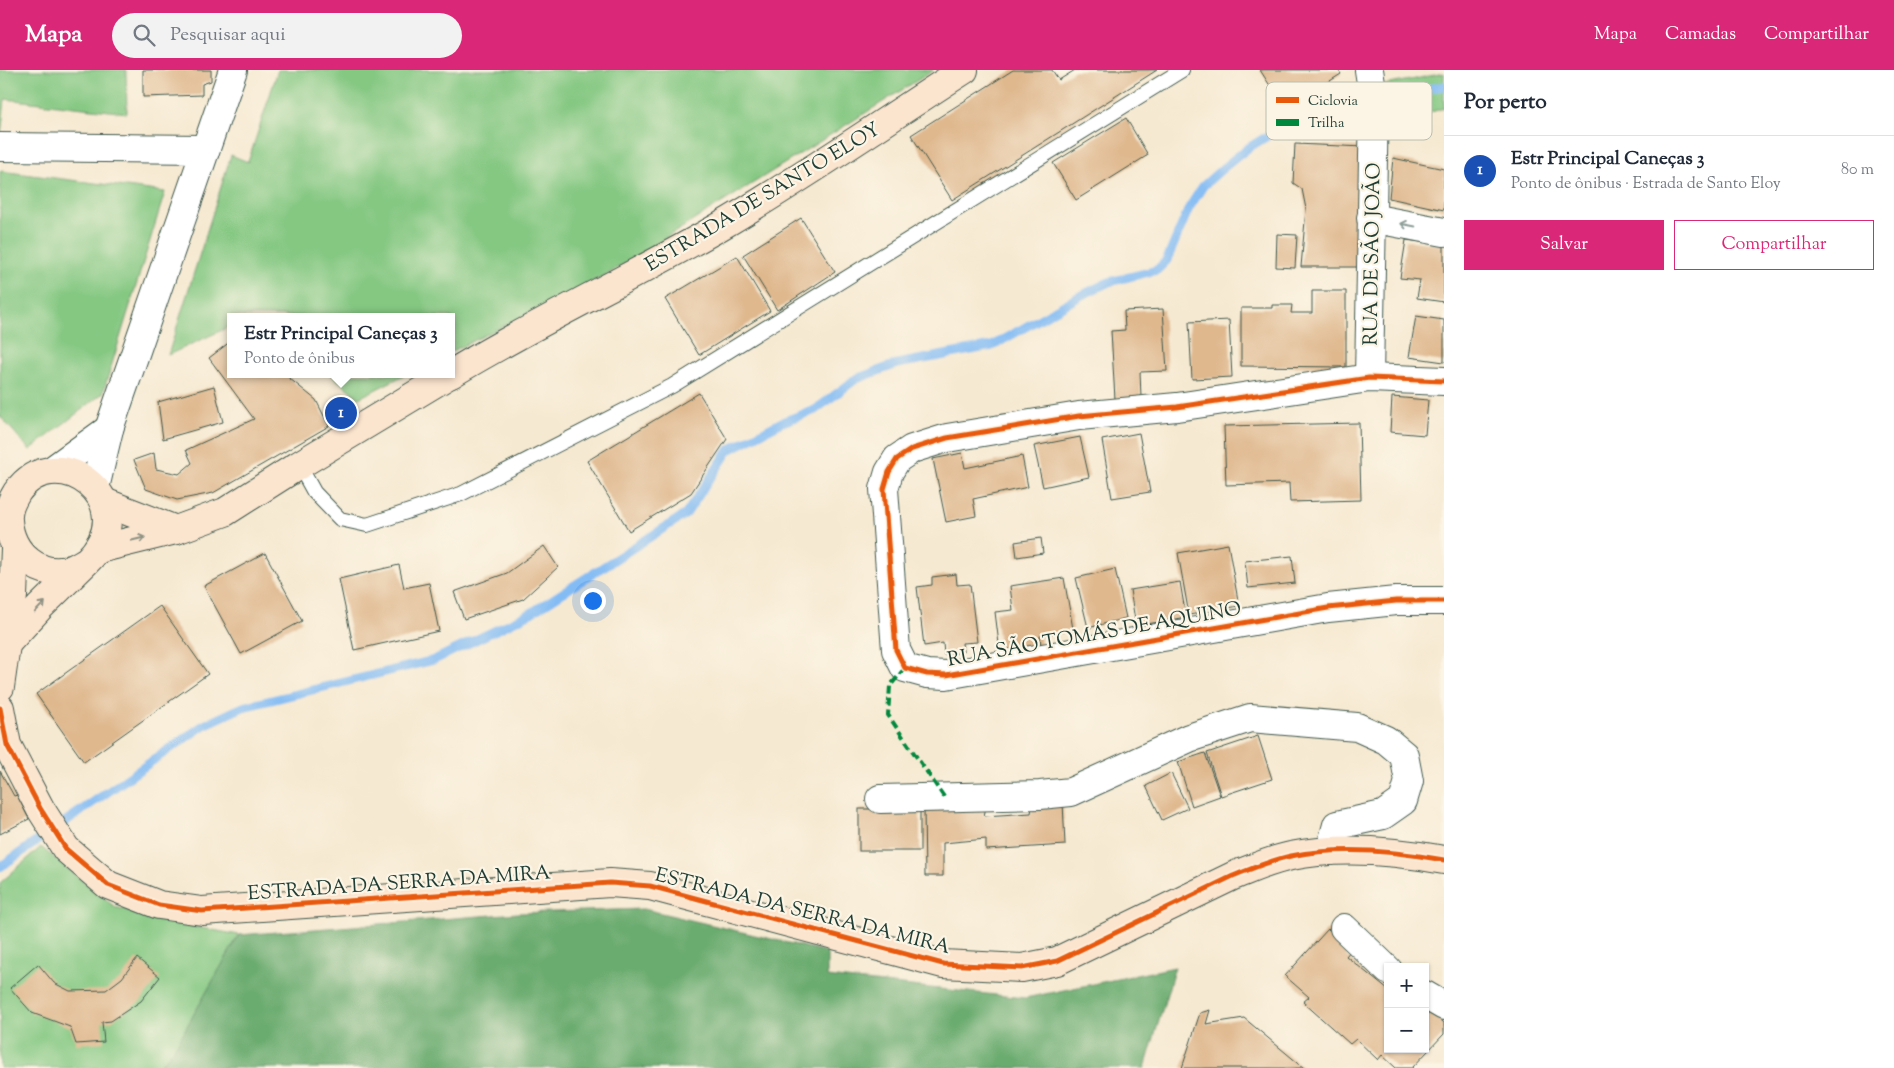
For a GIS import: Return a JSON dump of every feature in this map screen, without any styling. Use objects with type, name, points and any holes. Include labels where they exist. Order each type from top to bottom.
[{"type":"street","points":[[4,645],[93,555],[106,535],[107,518],[100,495],[109,429],[233,70]]},
{"type":"street","name":"ESTRADA DE SANTO ELOY","points":[[455,371],[505,341],[721,226],[964,70]]},
{"type":"street","name":"RUA DE SÃO JOÃO","points":[[1369,378],[1373,140]]},
{"type":"street","points":[[0,147],[206,149]]},
{"type":"street","points":[[1372,218],[1444,232]]},
{"type":"street","name":"ESTRADA DE SANTO ELOY","points":[[93,555],[176,530],[225,512],[443,378]]},
{"type":"street","points":[[1369,378],[1444,381]]},
{"type":"street","name":"RUA SÃO TOMÁS DE AQUINO","points":[[1369,378],[1177,407],[1078,416],[947,438],[912,449],[897,459],[889,472],[884,488],[896,650],[904,668],[928,674],[946,675],[1328,608],[1396,601],[1444,601]]},
{"type":"street","points":[[0,687],[4,645],[13,596],[8,516],[12,500],[11,492],[35,476],[51,471],[109,429]]},
{"type":"street","points":[[51,471],[67,472],[83,477],[100,495],[176,530]]},
{"type":"street","points":[[9,540],[26,560],[40,568],[56,571],[73,569],[93,555]]},
{"type":"street","name":"ESTRADA DA SERRA DA MIRA","points":[[0,708],[7,745],[40,808],[66,850],[108,885],[159,905],[202,910],[610,883],[650,886],[943,964],[1022,968],[1057,960],[1232,876],[1291,856],[1330,852],[1390,853],[1444,860]]},
{"type":"street","points":[[880,799],[1040,795],[1071,792],[1189,738],[1250,718],[1357,726],[1386,740],[1404,754],[1409,781],[1403,801],[1384,814],[1337,824],[1330,852]]},
{"type":"street","points":[[1344,928],[1384,966]]},
{"type":"street","points":[[1429,997],[1444,1006]]},
{"type":"lane","points":[[299,465],[314,492],[340,519],[367,525],[460,494],[672,386],[1182,70]]},
{"type":"green space","points":[[0,70],[126,70],[127,113],[5,99],[0,146]]},
{"type":"green space","points":[[278,70],[934,70],[608,274],[455,350],[455,313],[227,313],[227,328],[168,355],[231,155],[248,162]]},
{"type":"green space","points":[[1444,73],[1444,108],[1432,112],[1432,82],[1400,82]]},
{"type":"green space","points":[[0,171],[165,192],[103,393],[30,450],[0,416]]},
{"type":"green space","points":[[335,378],[398,378],[359,398]]},
{"type":"green space","points":[[41,847],[115,907],[186,925],[239,935],[173,1051],[157,1068],[0,1068],[0,883]]},
{"type":"green space","points":[[644,909],[827,952],[827,977],[1025,998],[1175,967],[1145,1068],[157,1068],[173,1051],[239,935],[518,913]]},
{"type":"building","points":[[143,70],[211,70],[211,81],[202,84],[202,95],[143,97]]},
{"type":"building","points":[[1013,70],[1052,70],[1059,80],[1075,70],[1157,70],[952,200],[911,135]]},
{"type":"building","points":[[1260,70],[1338,70],[1341,74],[1328,82],[1268,82]]},
{"type":"building","points":[[1126,118],[1148,155],[1076,200],[1053,163]]},
{"type":"building","points":[[1295,144],[1365,147],[1361,267],[1301,267],[1306,209],[1302,189],[1293,183]]},
{"type":"building","points":[[1393,158],[1444,169],[1444,210],[1389,198]]},
{"type":"building","points":[[801,218],[835,272],[777,310],[743,255]]},
{"type":"building","points":[[1277,234],[1297,235],[1295,268],[1276,267]]},
{"type":"building","points":[[1406,240],[1444,245],[1444,302],[1417,298],[1420,280],[1400,278]]},
{"type":"building","points":[[737,256],[770,311],[699,355],[665,299]]},
{"type":"building","points":[[1312,291],[1346,291],[1346,367],[1241,366],[1241,308],[1272,308],[1272,305],[1292,305],[1291,313],[1312,313]]},
{"type":"building","points":[[1163,309],[1167,371],[1140,372],[1141,397],[1115,399],[1111,331],[1125,330],[1124,311]]},
{"type":"building","points":[[1416,316],[1444,320],[1444,362],[1409,357]]},
{"type":"building","points":[[1229,320],[1232,377],[1192,379],[1189,322]]},
{"type":"building","points":[[227,344],[227,378],[289,378],[316,400],[329,426],[213,493],[177,500],[146,489],[134,460],[154,453],[156,469],[179,474],[192,463],[186,450],[254,419],[209,358]]},
{"type":"building","points":[[214,386],[223,422],[163,439],[158,402]]},
{"type":"building","points":[[699,393],[727,439],[691,493],[629,531],[587,461]]},
{"type":"building","points":[[1392,397],[1428,400],[1425,435],[1390,432]]},
{"type":"building","points":[[1359,423],[1361,500],[1290,502],[1289,483],[1226,485],[1224,426]]},
{"type":"building","points":[[1139,433],[1150,492],[1112,498],[1102,440]]},
{"type":"building","points":[[1080,437],[1089,477],[1043,487],[1034,446]]},
{"type":"building","points":[[962,453],[965,468],[1022,456],[1028,487],[973,499],[976,516],[946,522],[933,459]]},
{"type":"building","points":[[1041,538],[1043,553],[1017,557],[1015,542]]},
{"type":"building","points":[[1228,544],[1239,606],[1189,615],[1178,553]]},
{"type":"building","points":[[544,546],[558,567],[523,599],[464,619],[454,592],[507,573]]},
{"type":"building","points":[[265,553],[302,621],[241,654],[204,586]]},
{"type":"building","points":[[1292,556],[1295,583],[1248,588],[1245,561]]},
{"type":"building","points":[[399,565],[404,588],[429,583],[439,631],[354,650],[339,579]]},
{"type":"building","points":[[1115,569],[1126,618],[1088,628],[1076,578]]},
{"type":"building","points":[[956,574],[957,585],[970,584],[977,642],[962,643],[963,652],[944,655],[943,643],[924,646],[917,587],[932,585],[932,577]]},
{"type":"building","points":[[1064,578],[1073,629],[1040,636],[1041,646],[1000,652],[995,612],[1013,610],[1010,586]]},
{"type":"building","points":[[1180,582],[1186,617],[1136,626],[1130,590]]},
{"type":"building","points":[[160,606],[208,674],[84,762],[36,694]]},
{"type":"building","points":[[1258,736],[1272,779],[1221,796],[1207,753]]},
{"type":"building","points":[[1205,753],[1220,796],[1192,806],[1178,762]]},
{"type":"building","points":[[0,771],[14,796],[17,795],[29,819],[0,834]]},
{"type":"building","points":[[1171,773],[1188,808],[1162,820],[1146,786]]},
{"type":"building","points":[[1063,802],[1065,845],[986,850],[986,839],[943,843],[943,876],[925,876],[924,808],[986,807],[984,816],[1031,813],[1033,803]]},
{"type":"building","points":[[859,809],[920,809],[920,851],[859,851]]},
{"type":"building","points":[[1328,929],[1351,950],[1346,956],[1384,987],[1384,1053],[1426,1053],[1412,1068],[1396,1068],[1382,1055],[1378,1060],[1356,1039],[1350,1044],[1303,1002],[1309,997],[1285,976]]},
{"type":"building","points":[[137,958],[160,977],[141,1001],[111,1021],[102,1022],[104,1042],[76,1044],[70,1027],[32,1013],[10,988],[38,964],[54,983],[70,991],[106,990],[122,978]]},
{"type":"building","points":[[1429,1009],[1444,1023],[1444,1034],[1429,1050]]},
{"type":"building","points":[[1210,1010],[1206,1024],[1244,1018],[1304,1068],[1182,1068],[1200,1013]]},
{"type":"waterway","points":[[1432,88],[1444,86]]},
{"type":"waterway","points":[[0,867],[204,725],[243,707],[434,660],[531,613],[686,514],[729,450],[782,422],[815,410],[856,379],[897,364],[992,346],[1080,296],[1109,282],[1157,270],[1167,260],[1189,208],[1203,186],[1248,148],[1266,137]]},
{"type":"marked path","points":[[905,668],[890,686],[888,715],[944,797]]},
{"type":"cycle path","points":[[1444,381],[1369,378],[1177,407],[1079,416],[947,438],[912,449],[897,459],[889,472],[884,489],[896,650],[905,668],[927,674],[946,675],[1328,608],[1396,601],[1444,601]]},
{"type":"cycle path","points":[[0,708],[7,745],[40,808],[66,849],[108,885],[159,905],[202,911],[610,883],[650,886],[943,964],[1022,968],[1057,961],[1233,876],[1284,858],[1310,853],[1348,850],[1387,852],[1444,860]]},
{"type":"place","name":"Estr Principal Caneças 3","points":[[341,413]]}]
